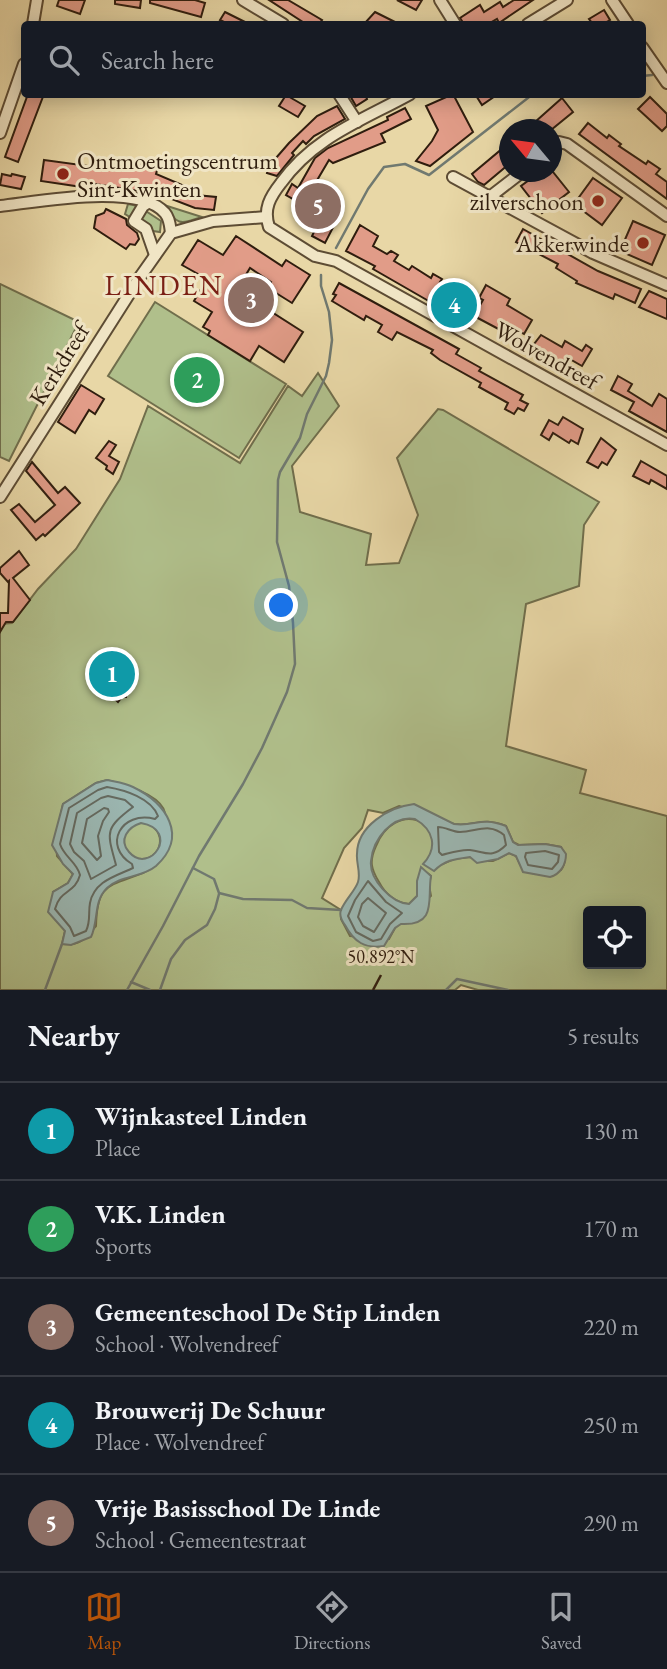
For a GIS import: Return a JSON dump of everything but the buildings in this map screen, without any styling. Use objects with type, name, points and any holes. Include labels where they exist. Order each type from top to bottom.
[{"type":"street","points":[[34,21],[37,0]]},
{"type":"street","points":[[243,0],[278,21]]},
{"type":"street","points":[[440,0],[453,21]]},
{"type":"street","points":[[533,21],[567,0]]},
{"type":"street","points":[[612,0],[626,21]]},
{"type":"street","points":[[646,53],[667,83]]},
{"type":"street","points":[[0,132],[21,72]]},
{"type":"street","points":[[342,98],[357,122]]},
{"type":"street","points":[[0,206],[106,195],[132,197],[160,208],[169,219],[172,233],[213,221],[262,218],[276,190],[301,158],[321,141],[402,98]]},
{"type":"street","points":[[562,143],[667,216]]},
{"type":"street","points":[[453,177],[593,253],[667,285]]},
{"type":"street","points":[[491,196],[509,182]]},
{"type":"street","points":[[149,202],[143,206],[134,221],[146,229],[155,256]]},
{"type":"street","name":"Wolvendreef","points":[[262,218],[274,233],[315,256],[336,261],[667,445]]},
{"type":"street","name":"Kerkdreef","points":[[0,497],[172,233]]},
{"type":"green space","points":[[128,204],[138,206],[161,221],[160,232],[153,231],[125,214]]},
{"type":"green space","points":[[164,205],[202,217],[179,222]]},
{"type":"green space","points":[[0,284],[79,322],[9,461],[0,457]]},
{"type":"green space","points":[[155,302],[286,384],[239,458],[108,376]]},
{"type":"green space","points":[[318,373],[339,406],[292,466],[300,512],[371,534],[366,565],[399,563],[418,515],[397,458],[438,409],[599,502],[584,525],[579,586],[526,604],[506,746],[586,770],[580,793],[667,816],[667,990],[478,990],[461,985],[455,990],[0,990],[0,624],[12,623],[38,589],[76,549],[120,479],[148,406],[240,463],[288,386],[302,396]],"holes":[[[107,780],[149,795],[162,806],[166,824],[163,858],[146,872],[106,889],[99,902],[96,926],[82,940],[74,944],[62,944],[65,931],[53,892],[68,883],[73,874],[57,856],[56,837],[63,804],[96,783]],[[399,806],[454,824],[484,822],[506,826],[513,842],[519,845],[545,844],[561,847],[564,864],[561,870],[520,864],[516,856],[509,853],[493,861],[470,857],[454,859],[440,865],[429,858],[433,844],[431,833],[425,825],[406,819],[395,823],[384,832],[372,856],[373,869],[384,890],[391,897],[409,904],[417,896],[421,868],[431,876],[431,896],[395,928],[389,939],[350,936],[341,919],[341,910],[322,898],[344,848],[362,828],[368,810],[383,813]]]},
{"type":"green space","points":[[142,823],[155,828],[160,841],[155,854],[142,859],[129,854],[124,841],[129,828]]},
{"type":"water","points":[[107,780],[127,784],[155,802],[169,821],[171,843],[166,855],[156,866],[107,888],[98,905],[91,937],[71,945],[62,944],[65,931],[48,912],[53,892],[68,883],[73,874],[63,864],[52,845],[63,804],[96,783]],"holes":[[[141,823],[153,827],[159,834],[158,849],[145,859],[137,858],[129,852],[124,843],[126,834]]]},
{"type":"water","points":[[414,804],[454,824],[490,822],[506,826],[513,842],[518,845],[545,844],[561,847],[566,854],[564,865],[557,874],[550,877],[523,872],[516,856],[509,853],[498,859],[477,863],[470,857],[455,859],[442,864],[434,871],[423,864],[432,846],[426,828],[415,819],[399,821],[385,830],[375,845],[371,868],[382,889],[402,903],[409,904],[417,896],[421,867],[431,876],[428,909],[421,920],[395,928],[384,946],[361,943],[352,936],[340,914],[358,882],[358,844],[368,827],[376,820],[395,809]]},
{"type":"waterway","points":[[646,76],[652,75]]},
{"type":"waterway","points":[[336,248],[368,189],[384,167],[405,164],[429,175],[528,98]]},
{"type":"waterway","points":[[127,990],[199,856],[262,748],[287,692],[295,664],[289,586],[277,542],[278,480],[300,438],[307,414],[326,376],[329,363],[332,340],[321,275]]},
{"type":"waterway","points":[[193,868],[214,879],[219,893],[243,899],[292,900],[307,908],[341,910]]},
{"type":"waterway","points":[[160,990],[171,959],[185,940],[207,925],[219,894]]},
{"type":"waterway","points":[[45,990],[62,944]]},
{"type":"waterway","points":[[446,990],[457,979],[508,990]]},
{"type":"waterway","points":[[131,982],[150,990]]},
{"type":"place","name":"Ontmoetingscentrum Sint-Kwinten","points":[[63,174]]},
{"type":"place","name":"zilverschoon","points":[[598,201]]},
{"type":"place","name":"Vrije Basisschool De Linde","points":[[318,206]]},
{"type":"place","name":"Akkerwinde","points":[[643,243]]},
{"type":"place","name":"Gemeenteschool De Stip Linden","points":[[251,300]]},
{"type":"place","name":"Brouwerij De Schuur","points":[[454,305]]},
{"type":"place","name":"V.K. Linden","points":[[197,380]]},
{"type":"place","name":"Wijnkasteel Linden","points":[[112,674]]},
{"type":"district","name":"LINDEN","points":[[164,285]]}]
